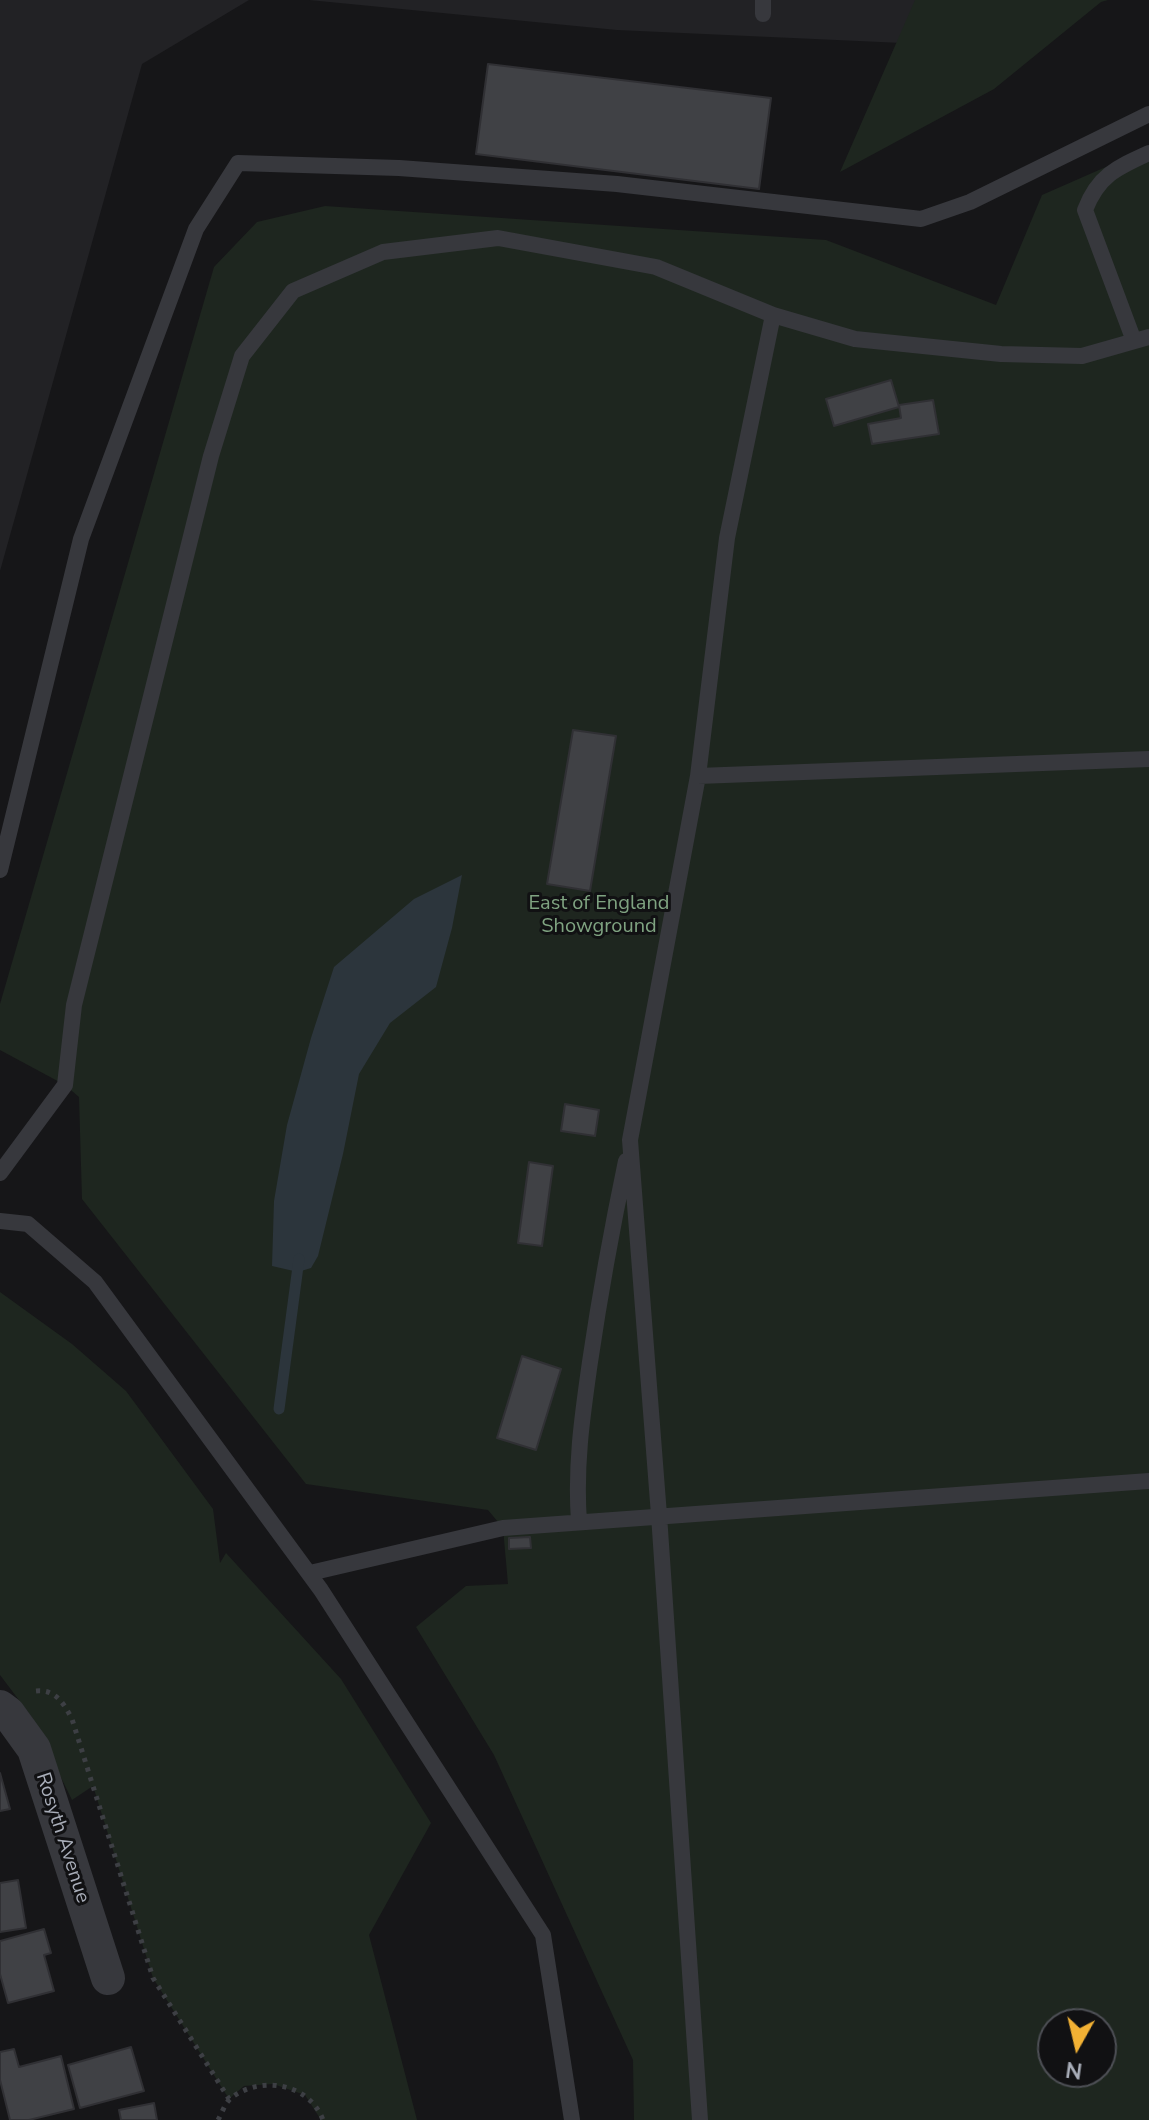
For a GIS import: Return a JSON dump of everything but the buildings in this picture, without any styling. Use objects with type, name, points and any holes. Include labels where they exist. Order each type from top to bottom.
[{"type":"street","name":"Rosyth Avenue","points":[[4,1710],[34,1749],[108,1978]]},
{"type":"lane","points":[[0,870],[81,539],[196,229],[238,163],[399,168],[617,184],[921,219],[970,202],[1149,114]]},
{"type":"lane","points":[[0,1173],[65,1085],[74,1005],[211,456],[242,356],[293,291],[383,252],[498,238],[656,267],[773,315],[855,339],[1001,354],[1082,356],[1142,339],[1085,210],[1094,187],[1125,164],[1149,153]]},
{"type":"lane","points":[[579,1522],[576,1479],[602,1277],[698,776],[727,538],[773,315]]},
{"type":"lane","points":[[698,776],[1149,759]]},
{"type":"lane","points":[[630,1140],[700,2120]]},
{"type":"lane","points":[[0,1221],[28,1224],[95,1282],[310,1573],[543,1935],[572,2120]]},
{"type":"lane","points":[[310,1573],[503,1528],[1149,1481]]},
{"type":"path","points":[[4,1710],[22,1695],[41,1690],[60,1698],[72,1719],[153,1978],[229,2099]]},
{"type":"path","points":[[218,2120],[229,2099],[254,2087],[273,2084],[292,2088],[308,2097],[323,2120]]},
{"type":"shaded area","points":[[0,0],[249,0],[142,64],[0,571]]},
{"type":"shaded area","points":[[309,0],[1060,0],[924,44],[617,30]]},
{"type":"shaded area","points":[[462,875],[436,987],[390,1023],[359,1074],[318,1256],[311,1268],[298,1272],[272,1266],[274,1201],[287,1125],[334,967],[414,899]]},
{"type":"green space","points":[[915,0],[1108,0],[1101,2],[994,89],[840,172]]},
{"type":"green space","name":"East of England Showground","points":[[1149,148],[1149,2120],[634,2120],[633,2060],[494,1755],[416,1627],[466,1586],[508,1584],[503,1528],[488,1510],[306,1484],[82,1199],[79,1097],[65,1085],[0,1050],[0,1004],[214,267],[257,222],[325,206],[826,240],[996,305],[1042,195]]},
{"type":"green space","points":[[0,1292],[72,1344],[126,1391],[213,1509],[220,1563],[226,1553],[341,1679],[431,1823],[369,1935],[417,2120],[321,2120],[305,2095],[273,2084],[244,2086],[229,2099],[153,1978],[93,1786],[72,1800],[31,1716],[0,1675]]},
{"type":"waterway","points":[[279,1409],[299,1259]]}]
